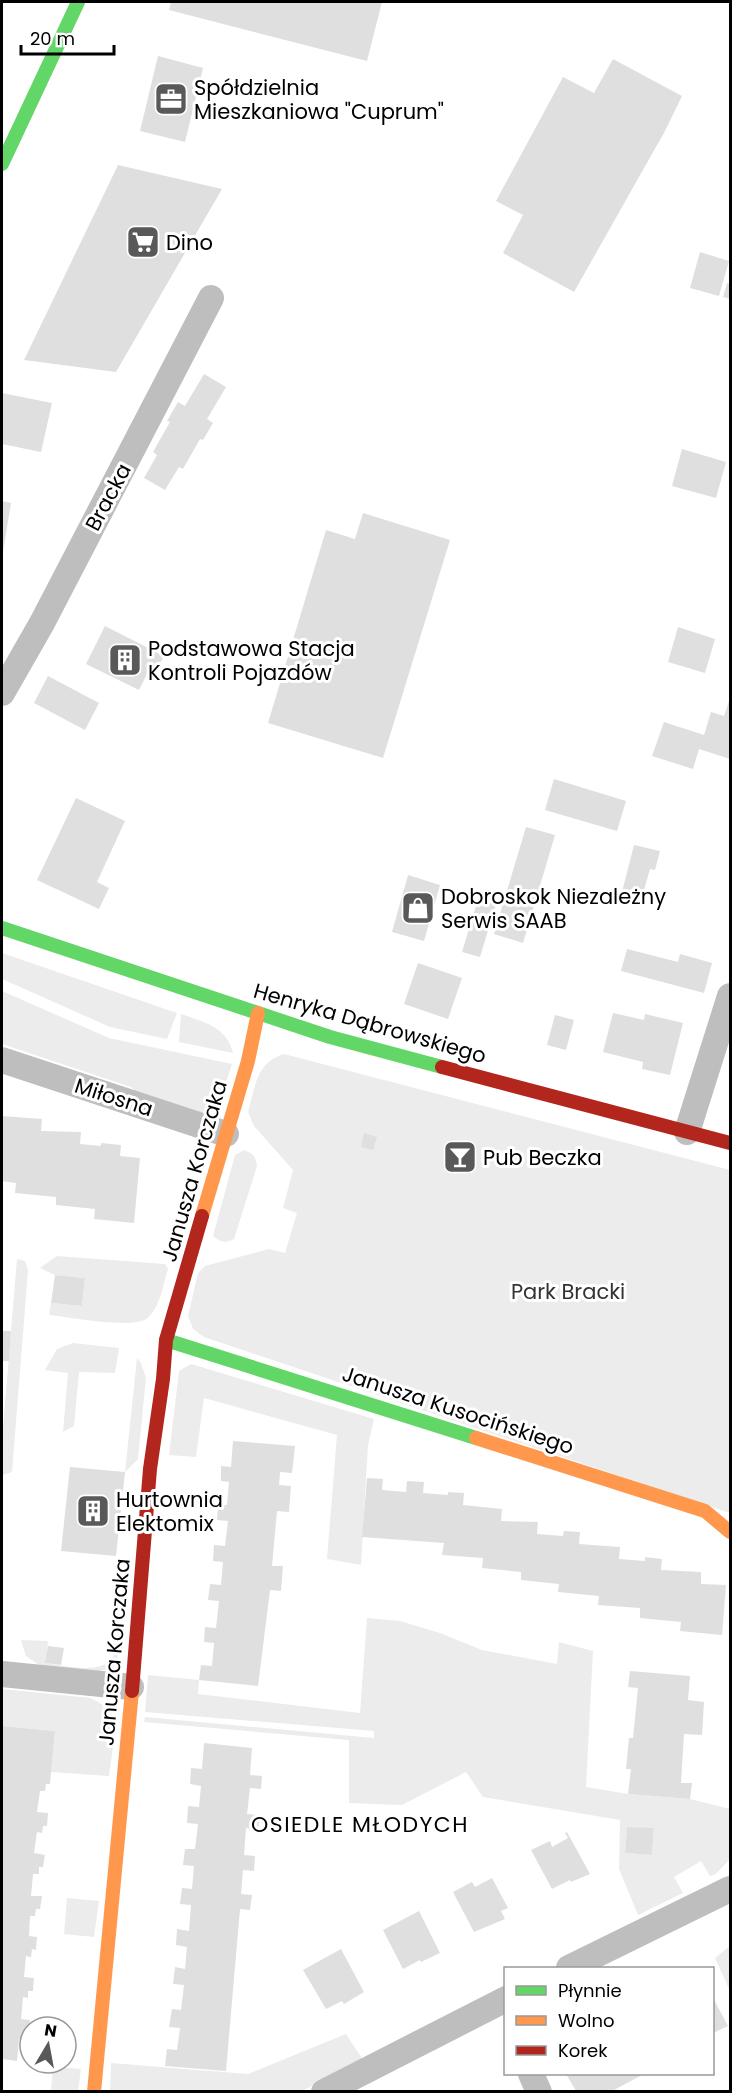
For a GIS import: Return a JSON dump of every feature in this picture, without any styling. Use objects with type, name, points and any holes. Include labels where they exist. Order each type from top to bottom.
[{"type":"street","points":[[2,164],[78,2]]},
{"type":"street","name":"Bracka","points":[[2,693],[48,613],[211,298]]},
{"type":"street","name":"Henryka Dąbrowskiego","points":[[2,928],[330,1037],[730,1143]]},
{"type":"street","points":[[687,1132],[730,996]]},
{"type":"street","name":"Janusza Korczaka","points":[[94,2091],[150,1469],[163,1379],[166,1340],[248,1061],[258,1013]]},
{"type":"street","name":"Miłosna","points":[[2,1060],[226,1134]]},
{"type":"street","name":"Janusza Kusocińskiego","points":[[166,1340],[705,1511],[730,1532]]},
{"type":"street","points":[[2,1674],[131,1687]]},
{"type":"street","points":[[570,1967],[730,1889]]},
{"type":"street","points":[[324,2091],[503,2008]]},
{"type":"street","points":[[532,2075],[539,2091]]},
{"type":"green space","points":[[2,953],[177,1013],[167,1039],[110,1027],[2,979]]},
{"type":"green space","points":[[2,991],[109,1038],[232,1064],[219,1104],[212,1111],[202,1115],[145,1100],[131,1087],[2,1044]]},
{"type":"green space","points":[[181,1014],[220,1031],[226,1037],[233,1053],[179,1042]]},
{"type":"green space","name":"Park Bracki","points":[[284,1054],[730,1170],[730,1513],[204,1337],[193,1329],[188,1316],[198,1273],[205,1266],[269,1249],[285,1253],[297,1213],[283,1208],[293,1170],[254,1126],[248,1112],[255,1085],[262,1070],[268,1063]]},
{"type":"green space","points":[[244,1150],[250,1152],[257,1166],[234,1239],[221,1241],[213,1236],[235,1155]]},
{"type":"green space","points":[[57,1256],[165,1264],[168,1269],[158,1303],[146,1319],[128,1323],[84,1320],[49,1315],[51,1303],[82,1306],[85,1278],[55,1275],[40,1268]]},
{"type":"green space","points":[[17,1259],[25,1261],[28,1270],[12,1472],[2,1475],[2,1440]]},
{"type":"green space","points":[[73,1343],[119,1348],[115,1373],[79,1372],[74,1426],[63,1432],[68,1373],[45,1370],[57,1349]]},
{"type":"green space","points":[[137,1358],[146,1378],[138,1459],[125,1472]]},
{"type":"green space","points":[[191,1364],[374,1419],[368,1445],[361,1565],[327,1559],[337,1435],[204,1398],[196,1457],[169,1455],[179,1371]]},
{"type":"green space","points":[[367,1618],[400,1621],[440,1633],[482,1650],[557,1664],[559,1642],[593,1651],[586,1787],[628,1794],[690,1799],[730,1809],[730,1859],[716,1874],[710,1876],[701,1861],[674,1877],[683,1893],[638,1915],[619,1869],[620,1820],[483,1797],[466,1772],[402,1805],[349,1803],[349,1740],[144,1722],[145,1717],[374,1738],[374,1731],[145,1712],[148,1675],[199,1680],[198,1694],[360,1713]],"holes":[[[627,1827],[654,1829],[652,1855],[625,1853]]]},
{"type":"green space","points":[[118,1629],[122,1629],[117,1659],[107,1669],[96,1672],[42,1667],[26,1656],[21,1640],[48,1641],[46,1663],[92,1668],[108,1663],[113,1657]]},
{"type":"green space","points":[[2,1689],[91,1698],[104,1706],[110,1713],[114,1726],[109,1776],[51,1772],[55,1731],[2,1726]]},
{"type":"green space","points":[[67,1898],[99,1901],[94,1937],[64,1934]]},
{"type":"green space","points":[[730,1946],[730,1991],[715,1958]]},
{"type":"green space","points":[[346,2034],[363,2060],[302,2091],[110,2092],[111,2063],[248,2074]]},
{"type":"green space","points":[[78,2069],[81,2069],[78,2091],[51,2092],[52,2075],[78,2075]]},
{"type":"building","points":[[171,2],[382,2],[367,61],[169,10]]},
{"type":"building","name":"Spółdzielnia Mieszkaniowa \"Cuprum\"","points":[[158,56],[203,68],[185,142],[140,131]]},
{"type":"building","points":[[613,59],[682,96],[665,131],[574,292],[503,253],[523,215],[496,201],[563,77],[594,93]]},
{"type":"building","points":[[118,165],[222,189],[116,372],[24,360]]},
{"type":"building","points":[[700,252],[729,261],[719,296],[690,288]]},
{"type":"building","points":[[727,283],[730,284],[730,299],[723,297]]},
{"type":"building","points":[[204,374],[226,387],[207,419],[213,423],[203,440],[200,439],[183,469],[179,467],[165,490],[144,478],[157,455],[153,452],[170,422],[167,421],[178,402],[185,406]]},
{"type":"building","points":[[2,393],[52,403],[41,452],[2,444]]},
{"type":"building","points":[[682,449],[726,462],[716,498],[672,486]]},
{"type":"building","points":[[2,501],[11,503],[3,552],[2,552]]},
{"type":"building","points":[[363,513],[450,540],[383,758],[268,723],[326,530],[355,539]]},
{"type":"building","name":"Podstawowa Stacja Kontroli Pojazdów","points":[[105,626],[164,656],[157,669],[151,666],[139,690],[86,664]]},
{"type":"building","points":[[678,627],[715,639],[705,673],[668,662]]},
{"type":"building","points":[[48,676],[99,703],[85,730],[34,703]]},
{"type":"building","points":[[730,698],[730,759],[699,749],[693,769],[652,756],[664,722],[704,735],[711,712],[724,716]]},
{"type":"building","points":[[554,779],[626,801],[617,831],[545,810]]},
{"type":"building","points":[[76,798],[125,821],[97,882],[109,888],[99,909],[37,880]]},
{"type":"building","points":[[526,827],[555,835],[523,943],[494,934]]},
{"type":"building","points":[[634,845],[660,851],[655,870],[650,869],[642,897],[622,892]]},
{"type":"building","points":[[408,875],[440,885],[424,941],[392,932]]},
{"type":"building","points":[[479,896],[497,901],[480,957],[462,952]]},
{"type":"building","points":[[627,949],[678,962],[680,954],[712,963],[704,993],[621,971]]},
{"type":"building","points":[[418,963],[462,978],[448,1019],[404,1004]]},
{"type":"building","points":[[613,1013],[644,1020],[645,1014],[683,1023],[670,1075],[642,1069],[643,1062],[603,1052]]},
{"type":"building","points":[[555,1015],[574,1020],[566,1050],[547,1045]]},
{"type":"building","points":[[2,1116],[42,1119],[41,1131],[81,1132],[80,1144],[121,1145],[120,1156],[140,1158],[134,1223],[94,1219],[95,1209],[56,1205],[56,1197],[15,1193],[16,1183],[2,1181]]},
{"type":"building","points":[[364,1133],[377,1137],[373,1150],[361,1147]]},
{"type":"building","points":[[451,1140],[477,1147],[470,1174],[443,1167]]},
{"type":"building","points":[[55,1275],[85,1278],[82,1306],[51,1303]]},
{"type":"building","points":[[2,1331],[11,1331],[9,1361],[2,1361]]},
{"type":"building","points":[[233,1441],[295,1446],[292,1473],[280,1472],[279,1485],[291,1486],[289,1512],[277,1511],[272,1566],[283,1566],[281,1591],[270,1590],[258,1686],[199,1680],[201,1665],[212,1666],[214,1643],[204,1642],[205,1627],[216,1628],[219,1601],[208,1600],[210,1584],[221,1585],[223,1562],[213,1561],[214,1545],[225,1546],[228,1521],[217,1520],[218,1505],[227,1505],[229,1482],[221,1481],[221,1466],[231,1467]]},
{"type":"building","name":"Hurtownia Elektomix","points":[[70,1467],[125,1472],[116,1556],[61,1551]]},
{"type":"building","points":[[367,1478],[383,1479],[382,1490],[406,1492],[407,1481],[424,1482],[423,1493],[448,1495],[448,1492],[464,1493],[463,1505],[502,1509],[501,1521],[538,1522],[537,1534],[563,1536],[564,1531],[580,1532],[579,1544],[620,1547],[619,1559],[645,1561],[645,1557],[662,1559],[661,1570],[701,1572],[701,1584],[726,1585],[722,1635],[680,1631],[681,1622],[640,1618],[640,1608],[598,1605],[599,1596],[558,1592],[559,1584],[521,1580],[521,1572],[482,1568],[483,1558],[442,1555],[444,1543],[362,1537]]},
{"type":"building","points":[[48,1646],[64,1648],[61,1665],[45,1663]]},
{"type":"building","points":[[630,1671],[690,1676],[688,1700],[704,1702],[702,1735],[684,1734],[681,1783],[692,1783],[690,1799],[628,1794],[631,1769],[626,1769],[629,1738],[633,1738],[638,1688],[628,1687]]},
{"type":"building","points":[[2,1726],[55,1731],[50,1784],[46,1784],[45,1791],[40,1791],[37,1812],[48,1813],[47,1826],[43,1826],[42,1833],[37,1832],[34,1853],[45,1855],[43,1867],[39,1867],[39,1874],[33,1874],[31,1896],[42,1896],[40,1909],[36,1909],[35,1916],[30,1916],[29,1936],[37,1937],[36,1950],[32,1949],[31,1957],[26,1956],[24,1977],[34,1978],[33,1991],[28,1991],[28,1998],[23,1997],[21,2015],[18,2015],[17,2061],[2,2059]]},
{"type":"building","points":[[204,1743],[252,1748],[250,1775],[262,1776],[261,1789],[250,1788],[247,1814],[260,1815],[258,1830],[246,1828],[244,1855],[255,1856],[254,1871],[243,1870],[241,1894],[252,1895],[250,1910],[240,1909],[226,2071],[165,2066],[167,2049],[177,2050],[180,2028],[169,2027],[172,2009],[181,2010],[184,1985],[173,1984],[175,1967],[185,1969],[187,1947],[176,1945],[177,1929],[189,1931],[191,1905],[180,1904],[182,1888],[192,1889],[194,1866],[183,1865],[185,1849],[195,1849],[198,1824],[187,1823],[188,1806],[199,1807],[201,1786],[190,1784],[191,1768],[202,1769]]},
{"type":"building","points":[[627,1827],[654,1828],[652,1855],[625,1853]]},
{"type":"building","points":[[567,1832],[590,1874],[552,1889],[531,1850],[550,1841],[552,1847],[568,1838],[565,1833]]},
{"type":"building","points":[[492,1878],[508,1908],[501,1911],[505,1919],[474,1932],[453,1892],[472,1882],[475,1887]]},
{"type":"building","points":[[419,1911],[440,1953],[403,1969],[383,1930]]},
{"type":"building","points":[[341,1949],[364,1992],[344,2004],[342,2001],[326,2009],[303,1970]]},
{"type":"building","points":[[714,2000],[728,2026],[714,2033]]},
{"type":"building","points":[[567,2075],[642,2075],[612,2091],[576,2091]]},
{"type":"traffic: fast","points":[[2,164],[78,2]]},
{"type":"traffic: fast","points":[[2,928],[330,1037],[442,1067]]},
{"type":"traffic: fast","points":[[166,1340],[476,1438]]},
{"type":"traffic: slow","points":[[202,1216],[248,1061],[258,1013]]},
{"type":"traffic: slow","points":[[476,1438],[705,1511],[730,1532]]},
{"type":"traffic: slow","points":[[94,2092],[132,1691]]},
{"type":"traffic: jam","points":[[442,1067],[730,1143]]},
{"type":"traffic: jam","points":[[132,1691],[150,1469],[163,1379],[166,1340],[202,1216]]},
{"type":"place","name":"Spółdzielnia Mieszkaniowa \"Cuprum\"","points":[[171,99]]},
{"type":"place","name":"Dino","points":[[143,242]]},
{"type":"place","name":"Podstawowa Stacja Kontroli Pojazdów","points":[[125,660]]},
{"type":"place","name":"Dobroskok Niezależny Serwis SAAB","points":[[418,908]]},
{"type":"place","name":"Pub Beczka","points":[[460,1157]]},
{"type":"place","name":"Hurtownia Elektomix","points":[[93,1511]]},
{"type":"district","name":"OSIEDLE MŁODYCH","points":[[360,1824]]}]
